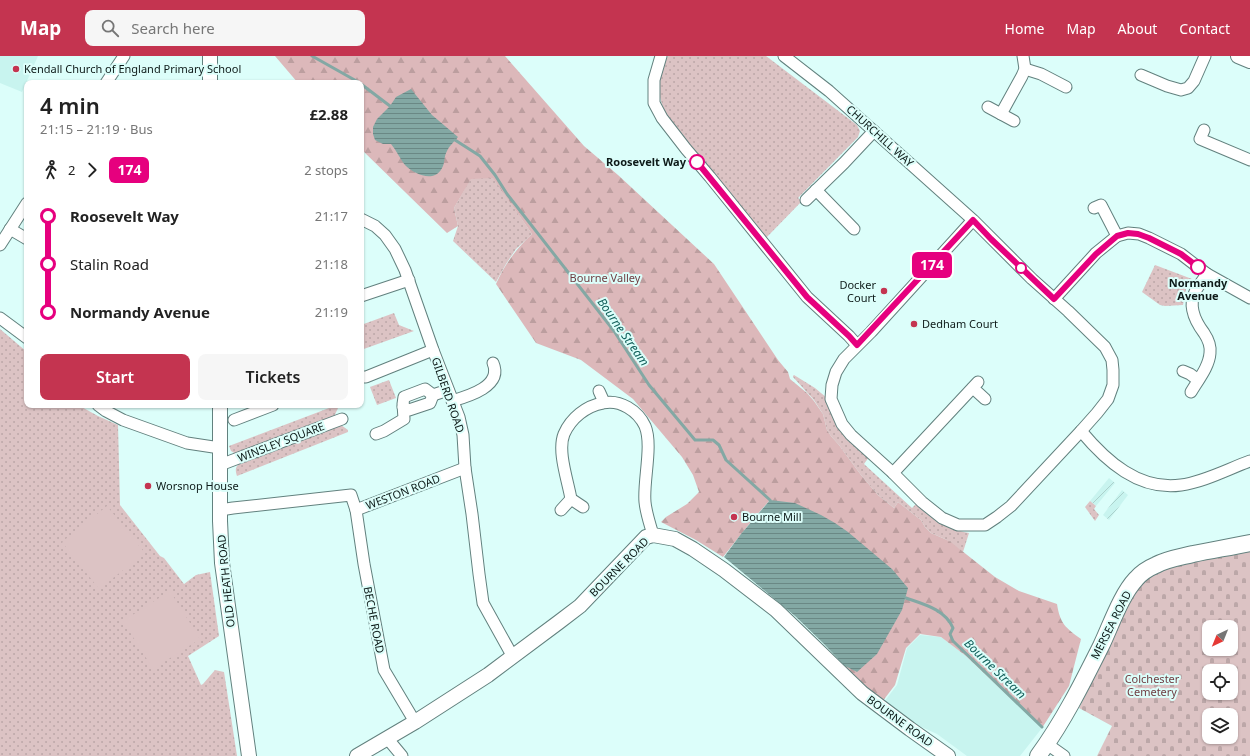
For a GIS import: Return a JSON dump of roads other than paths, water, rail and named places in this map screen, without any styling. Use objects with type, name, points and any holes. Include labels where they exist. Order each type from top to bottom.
[{"type":"main road","name":"MERSEA ROAD","points":[[1042,750],[1072,703],[1123,598],[1136,579],[1156,565],[1169,560],[1218,549],[1250,544]]},
{"type":"street","points":[[108,80],[124,56]]},
{"type":"street","points":[[210,56],[210,80]]},
{"type":"street","points":[[661,56],[654,80],[654,103],[662,118],[807,297],[857,345]]},
{"type":"street","name":"CHURCHILL WAY","points":[[784,56],[829,91],[973,220],[991,239],[1105,347],[1112,360],[1113,385],[1108,399],[1097,414],[1011,506],[985,524],[958,525],[942,518],[922,502],[851,435],[842,424],[831,399],[832,385],[836,372],[844,358],[973,220]]},
{"type":"street","points":[[1001,114],[1025,69],[1023,56]]},
{"type":"street","points":[[1141,75],[1181,90],[1188,88],[1194,81],[1205,56]]},
{"type":"street","points":[[1238,56],[1250,61]]},
{"type":"street","points":[[1025,69],[1041,74],[1066,87]]},
{"type":"street","points":[[988,107],[1014,121]]},
{"type":"street","points":[[1204,130],[1200,139],[1250,160]]},
{"type":"street","points":[[806,200],[874,131]]},
{"type":"street","points":[[816,190],[854,229]]},
{"type":"street","points":[[1101,204],[1117,236]]},
{"type":"street","points":[[0,245],[24,208]]},
{"type":"street","name":"GILBERD ROAD","points":[[364,220],[375,226],[385,235],[395,249],[409,280],[458,417],[463,435],[465,468],[483,603],[513,657]]},
{"type":"street","points":[[10,229],[24,237]]},
{"type":"street","points":[[1054,299],[1096,254],[1117,236],[1128,233],[1138,234],[1149,238],[1181,254],[1207,274],[1250,298]]},
{"type":"street","points":[[1191,392],[1207,365],[1211,352],[1209,340],[1194,318],[1193,308],[1194,293],[1207,274]]},
{"type":"street","points":[[364,295],[409,280]]},
{"type":"street","points":[[0,318],[24,336]]},
{"type":"street","points":[[364,376],[433,350]]},
{"type":"street","points":[[452,401],[479,392],[492,381],[495,374],[493,363]]},
{"type":"street","points":[[1183,371],[1198,380]]},
{"type":"street","points":[[893,473],[976,385],[985,399]]},
{"type":"street","points":[[376,434],[404,419],[404,398],[425,389],[433,395],[448,390]]},
{"type":"street","points":[[599,391],[604,402]]},
{"type":"street","points":[[583,507],[571,499],[561,445],[564,434],[572,419],[592,406],[604,402],[627,407],[639,416],[645,427],[648,452],[645,502],[653,535]]},
{"type":"street","points":[[102,408],[123,420],[187,443],[220,448]]},
{"type":"street","name":"OLD HEATH ROAD","points":[[220,408],[220,510],[222,563],[249,756]]},
{"type":"street","points":[[234,420],[265,408]]},
{"type":"street","name":"WINSLEY SQUARE","points":[[220,465],[342,419]]},
{"type":"street","points":[[1081,431],[1108,459],[1128,474],[1143,482],[1159,486],[1181,486],[1196,482],[1250,461]]},
{"type":"street","name":"WESTON ROAD","points":[[220,510],[351,495],[356,510],[465,468]]},
{"type":"street","points":[[561,510],[571,499]]},
{"type":"street","name":"BECHE ROAD","points":[[356,510],[364,564],[384,670],[415,722]]},
{"type":"street","name":"BOURNE ROAD","points":[[357,756],[415,722],[513,657],[580,606],[646,537],[653,535],[675,539],[724,570],[776,610],[862,693],[948,756]]},
{"type":"street","points":[[387,738],[402,756]]},
{"type":"street","points":[[1042,750],[1064,756]]},
{"type":"waterway","name":"Bourne Stream","points":[[312,56],[355,80]]},
{"type":"waterway","name":"Bourne Stream","points":[[364,86],[390,106]]},
{"type":"waterway","name":"Bourne Stream","points":[[455,140],[480,156],[495,175],[507,194],[614,331],[649,385],[695,440],[713,440],[719,445],[726,460],[770,500]]},
{"type":"waterway","name":"Bourne Stream","points":[[906,598],[933,608],[945,616],[953,628],[950,634],[953,641],[1042,727]]},
{"type":"place","name":"Kendall Church of England Primary School","points":[[16,69]]},
{"type":"place","name":"Roosevelt Way","points":[[697,162]]},
{"type":"place","name":"Normandy Avenue","points":[[1198,267]]},
{"type":"place","name":"Docker Court","points":[[884,291]]},
{"type":"place","name":"Dedham Court","points":[[914,324]]},
{"type":"place","name":"Worsnop House","points":[[148,486]]},
{"type":"place","name":"Bourne Mill","points":[[734,517]]},
{"type":"park label","name":"Bourne Valley","points":[[605,278]]},
{"type":"park label","name":"Colchester Cemetery","points":[[1152,685]]}]
